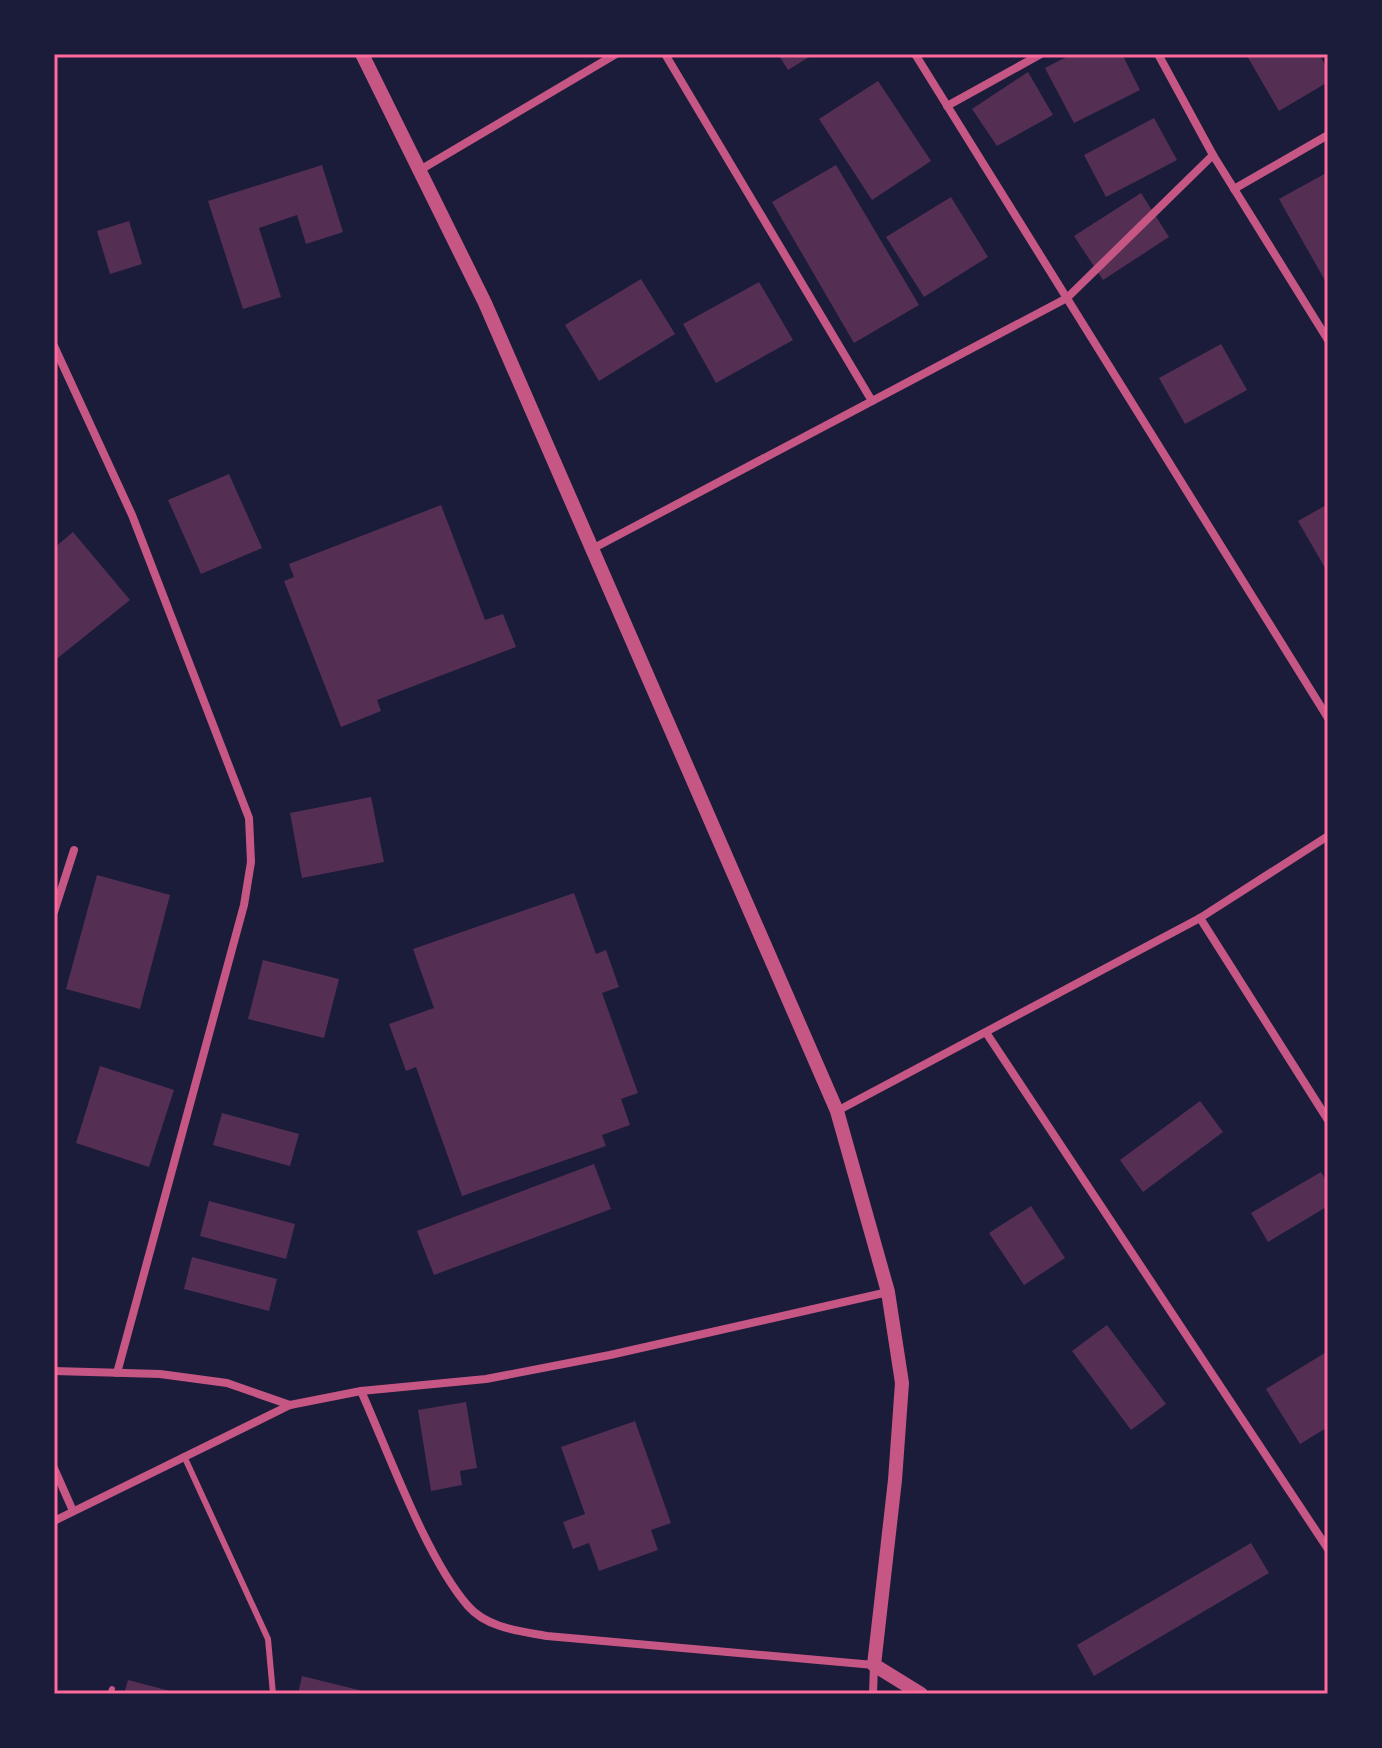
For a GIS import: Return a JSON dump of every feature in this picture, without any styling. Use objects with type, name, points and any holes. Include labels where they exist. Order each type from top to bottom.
[{"type":"street","points":[[362,54],[485,303],[837,1111],[888,1292],[902,1383],[873,1694]]},
{"type":"street","points":[[420,170],[616,54]]},
{"type":"street","points":[[665,54],[872,401]]},
{"type":"street","points":[[915,54],[1328,718]]},
{"type":"street","points":[[947,106],[1041,54]]},
{"type":"street","points":[[1158,54],[1213,155],[1328,340]]},
{"type":"street","points":[[1234,189],[1328,135]]},
{"type":"street","points":[[592,549],[1067,298],[1213,155]]},
{"type":"street","points":[[54,346],[132,515],[249,818],[251,862],[244,905],[117,1373]]},
{"type":"street","points":[[837,1111],[987,1034],[1200,918],[1328,836]]},
{"type":"street","points":[[54,912],[74,850]]},
{"type":"street","points":[[1200,918],[1328,1120]]},
{"type":"street","points":[[987,1034],[1328,1549]]},
{"type":"street","points":[[54,1521],[290,1405],[361,1391],[486,1379],[610,1355],[888,1292]]},
{"type":"street","points":[[54,1371],[227,1383],[290,1405]]},
{"type":"street","points":[[361,1391],[436,1556],[469,1608],[503,1628],[547,1636],[874,1665],[921,1694]]},
{"type":"street","points":[[54,1468],[73,1511]]},
{"type":"lane","points":[[183,1456],[268,1639],[273,1694]]},
{"type":"building","points":[[778,54],[814,54],[788,70]]},
{"type":"building","points":[[1072,54],[1122,54],[1140,90],[1074,123],[1045,68]]},
{"type":"building","points":[[1246,54],[1319,54],[1328,70],[1328,82],[1279,111]]},
{"type":"building","points":[[1028,72],[1053,115],[997,146],[972,109]]},
{"type":"building","points":[[878,81],[931,161],[872,200],[819,119]]},
{"type":"building","points":[[1154,118],[1177,160],[1106,197],[1084,155]]},
{"type":"building","points":[[322,165],[343,232],[306,244],[297,215],[259,228],[281,297],[243,309],[208,201]]},
{"type":"building","points":[[836,165],[919,305],[854,343],[772,202]]},
{"type":"building","points":[[1328,172],[1328,286],[1279,199]]},
{"type":"building","points":[[1141,193],[1169,237],[1103,280],[1074,236]]},
{"type":"building","points":[[951,197],[988,257],[924,297],[886,237]]},
{"type":"building","points":[[129,221],[142,264],[110,274],[97,231]]},
{"type":"building","points":[[641,279],[675,334],[599,381],[565,325]]},
{"type":"building","points":[[759,282],[793,340],[716,383],[683,324]]},
{"type":"building","points":[[1221,344],[1247,390],[1185,424],[1159,378]]},
{"type":"building","points":[[229,474],[262,548],[201,574],[168,500]]},
{"type":"building","points":[[1328,504],[1328,573],[1298,521]]},
{"type":"building","points":[[441,505],[485,620],[503,614],[516,647],[377,700],[381,711],[341,727],[284,581],[294,577],[289,564]]},
{"type":"building","points":[[73,532],[130,600],[54,661],[54,548]]},
{"type":"building","points":[[371,797],[384,862],[302,878],[290,813]]},
{"type":"building","points":[[97,875],[170,895],[140,1009],[66,989]]},
{"type":"building","points":[[574,893],[596,954],[606,950],[619,987],[602,993],[638,1093],[621,1099],[630,1125],[602,1135],[606,1146],[462,1196],[416,1067],[406,1071],[389,1024],[434,1008],[413,949]]},
{"type":"building","points":[[263,960],[339,979],[324,1038],[248,1019]]},
{"type":"building","points":[[100,1066],[174,1090],[149,1167],[76,1143]]},
{"type":"building","points":[[1200,1101],[1223,1132],[1143,1192],[1120,1160]]},
{"type":"building","points":[[222,1113],[299,1134],[290,1166],[213,1145]]},
{"type":"building","points":[[594,1164],[611,1209],[434,1275],[417,1231]]},
{"type":"building","points":[[1321,1172],[1328,1184],[1328,1206],[1268,1242],[1251,1213]]},
{"type":"building","points":[[209,1201],[295,1224],[286,1259],[200,1236]]},
{"type":"building","points":[[1031,1206],[1065,1258],[1024,1285],[989,1233]]},
{"type":"building","points":[[192,1257],[277,1279],[269,1311],[184,1289]]},
{"type":"building","points":[[1107,1325],[1166,1404],[1131,1430],[1072,1351]]},
{"type":"building","points":[[1328,1351],[1328,1427],[1300,1444],[1266,1389]]},
{"type":"building","points":[[466,1402],[477,1468],[460,1471],[462,1485],[431,1491],[418,1410]]},
{"type":"building","points":[[635,1421],[671,1523],[651,1530],[658,1550],[599,1571],[589,1543],[573,1549],[563,1522],[585,1514],[561,1447]]},
{"type":"building","points":[[1251,1543],[1269,1573],[1094,1676],[1077,1645]]},
{"type":"building","points":[[302,1676],[371,1693],[371,1694],[298,1694]]},
{"type":"building","points":[[128,1680],[178,1693],[178,1694],[124,1694]]}]
